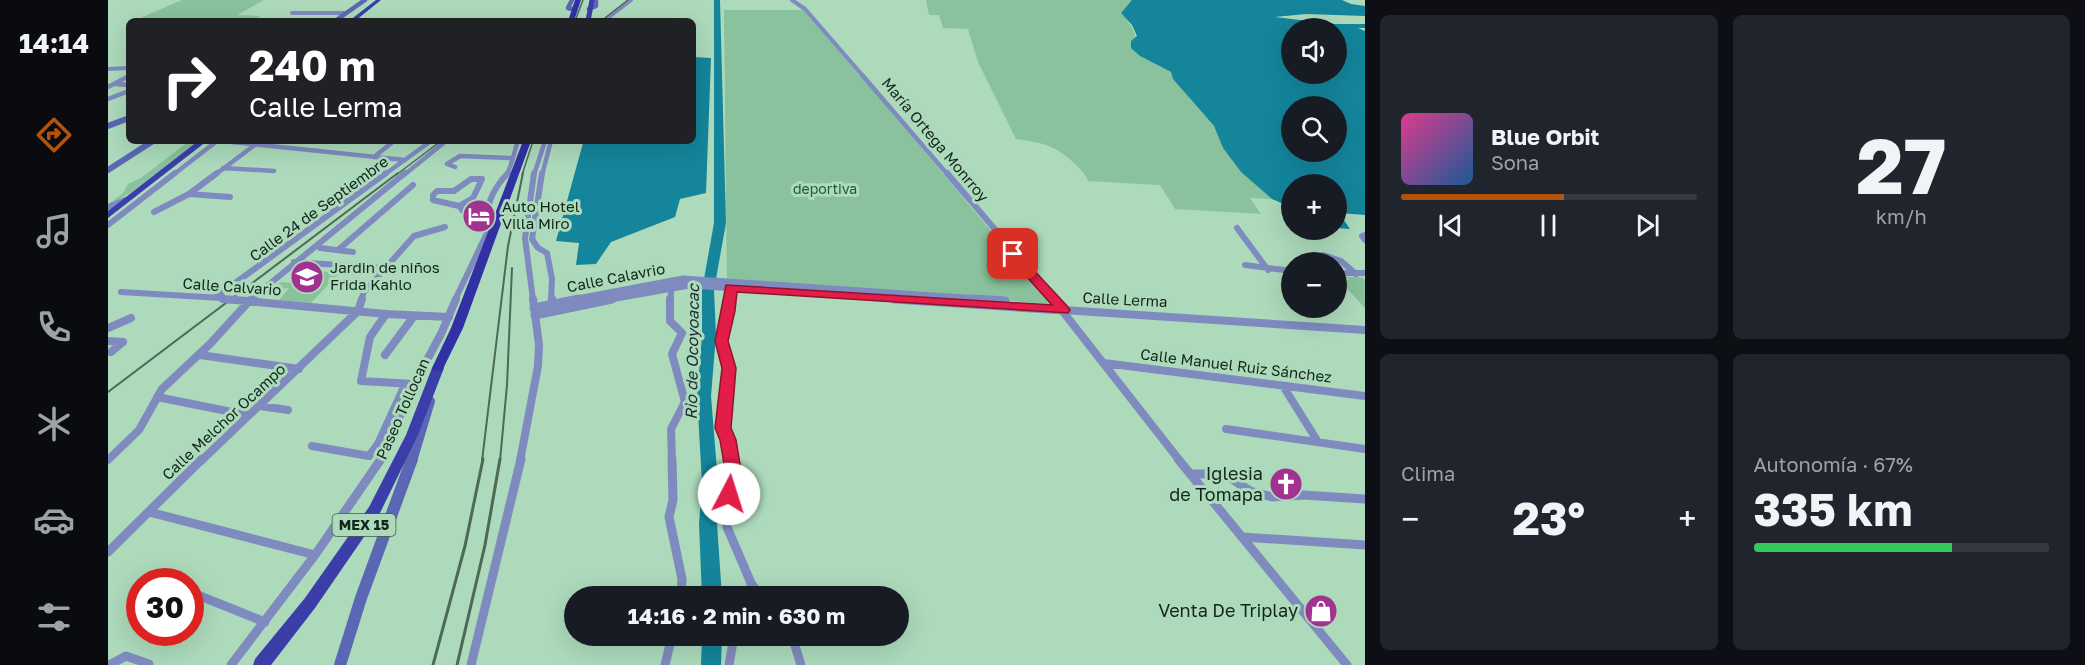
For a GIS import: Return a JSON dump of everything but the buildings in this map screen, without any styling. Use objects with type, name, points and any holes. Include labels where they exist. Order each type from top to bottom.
[{"type":"highway","points":[[356,18],[379,0]]},
{"type":"highway","points":[[362,18],[385,0]]},
{"type":"highway","points":[[572,18],[578,0]]},
{"type":"highway","points":[[589,18],[594,0]]},
{"type":"highway","points":[[108,215],[199,144]]},
{"type":"highway","name":"Paseo Tollocan","points":[[261,665],[310,603],[374,511],[412,435],[438,368],[457,328],[527,144]]},
{"type":"main road","points":[[339,18],[365,0]]},
{"type":"main road","points":[[572,0],[568,8],[572,9]]},
{"type":"main road","points":[[589,9],[596,6],[594,0]]},
{"type":"main road","points":[[108,126],[126,119]]},
{"type":"main road","points":[[108,170],[148,144]]},
{"type":"main road","points":[[340,665],[349,628],[423,430],[438,368]]},
{"type":"street","points":[[608,18],[631,0]]},
{"type":"street","name":"María Ortega Monrroy","points":[[792,0],[805,9],[1060,308],[1139,411],[1347,665]]},
{"type":"street","points":[[292,13],[346,13]]},
{"type":"street","points":[[299,18],[307,13]]},
{"type":"street","points":[[108,69],[126,68]]},
{"type":"street","points":[[108,87],[126,78]]},
{"type":"street","points":[[115,84],[126,85]]},
{"type":"street","points":[[108,99],[126,93]]},
{"type":"street","points":[[108,225],[213,144]]},
{"type":"street","points":[[154,212],[189,194],[256,144],[405,160],[416,155],[426,156]]},
{"type":"street","points":[[374,157],[390,144]]},
{"type":"street","name":"Calle 24 de Septiembre","points":[[220,298],[427,144]]},
{"type":"street","points":[[108,460],[139,430],[162,389],[200,355],[273,278],[442,144]]},
{"type":"street","points":[[312,446],[369,456],[378,444],[449,317],[470,266],[487,233],[480,198],[482,179],[471,179],[454,191],[437,191],[433,195],[432,199],[435,201],[461,208],[480,198],[496,189],[509,172],[511,158],[517,144]]},
{"type":"street","points":[[471,665],[527,433],[539,345],[525,238],[534,174],[544,144]]},
{"type":"street","points":[[550,144],[542,172],[532,239],[537,248],[546,253],[550,263],[551,305]]},
{"type":"street","points":[[455,167],[447,164],[460,156],[511,158]]},
{"type":"street","points":[[223,168],[274,171]]},
{"type":"street","points":[[338,250],[413,185]]},
{"type":"street","points":[[480,198],[496,189]]},
{"type":"street","points":[[189,194],[230,197]]},
{"type":"street","points":[[108,207],[128,200]]},
{"type":"street","points":[[368,203],[388,205]]},
{"type":"street","points":[[358,311],[363,294],[383,268],[414,236],[445,227]]},
{"type":"street","points":[[1237,228],[1268,270]]},
{"type":"street","points":[[1365,235],[1362,236],[1365,240]]},
{"type":"street","points":[[320,248],[353,252]]},
{"type":"street","points":[[294,262],[383,268]]},
{"type":"street","points":[[1245,265],[1281,271]]},
{"type":"street","points":[[1347,265],[1362,274]]},
{"type":"street","points":[[1347,273],[1362,274]]},
{"type":"street","name":"Calle Calavrio","points":[[535,312],[551,305],[661,282],[704,283]]},
{"type":"street","name":"Calle Lerma","points":[[704,283],[1365,330]]},
{"type":"street","name":"Calle Calavrio","points":[[535,312],[672,286],[704,283]]},
{"type":"street","name":"Calle Lerma","points":[[715,284],[731,288],[853,292]]},
{"type":"street","points":[[672,286],[669,306],[670,321],[682,333],[672,354],[685,402],[671,429],[674,500],[669,517],[682,586]]},
{"type":"street","points":[[731,288],[729,311],[722,341],[729,368],[723,428],[728,440],[732,464],[728,527],[731,539],[753,586]]},
{"type":"street","name":"Calle Calvario","points":[[121,292],[449,317]]},
{"type":"street","name":"Calle Melchor Ocampo","points":[[108,552],[247,415],[260,406],[358,311]]},
{"type":"street","points":[[386,314],[370,337],[361,381],[410,385]]},
{"type":"street","points":[[385,355],[414,316]]},
{"type":"street","points":[[108,328],[131,318]]},
{"type":"street","points":[[108,340],[123,342],[111,352]]},
{"type":"street","points":[[200,355],[299,369]]},
{"type":"street","name":"Calle Manuel Ruiz Sánchez","points":[[1104,363],[1365,396]]},
{"type":"street","points":[[231,665],[315,555],[384,454],[410,385]]},
{"type":"street","points":[[1283,386],[1318,442]]},
{"type":"street","points":[[156,397],[247,415]]},
{"type":"street","points":[[260,406],[288,410]]},
{"type":"street","points":[[1226,429],[1365,449]]},
{"type":"street","points":[[108,448],[118,451]]},
{"type":"street","points":[[1190,474],[1225,474],[1250,491],[1272,497],[1304,495],[1365,499]]},
{"type":"street","points":[[149,512],[315,555]]},
{"type":"street","points":[[1243,537],[1365,545]]},
{"type":"street","points":[[204,598],[266,622]]},
{"type":"street","points":[[665,665],[670,646]]},
{"type":"street","points":[[729,665],[732,646]]},
{"type":"street","points":[[794,646],[801,665]]},
{"type":"street","points":[[109,665],[126,656],[148,664]]},
{"type":"green space","points":[[182,0],[264,0],[237,15],[261,16],[257,18],[140,18]]},
{"type":"green space","points":[[926,0],[1132,0],[1121,13],[1134,33],[1140,56],[1171,72],[1190,99],[1214,126],[1223,148],[1241,172],[1272,199],[1250,198],[1261,214],[1175,209],[1160,185],[1088,181],[1081,169],[1063,153],[1042,144],[1016,139],[978,62],[968,29],[943,28],[939,15],[929,15]]},
{"type":"green space","name":"deportiva","points":[[724,10],[806,10],[1053,305],[914,291],[727,286]]},
{"type":"green space","points":[[185,144],[194,144],[132,192],[109,204],[123,193],[128,184],[141,178]]},
{"type":"green space","points":[[335,266],[345,267],[311,303],[279,300],[289,288],[273,290],[280,282],[293,283],[304,270],[328,272]]},
{"type":"green space","points":[[1347,277],[1362,277],[1365,280],[1365,308],[1347,289],[1347,280],[1349,280]]},
{"type":"water","points":[[1132,0],[1342,0],[1365,6],[1365,16],[1306,14],[1275,17],[1283,18],[1281,18],[1281,84],[1347,84],[1347,24],[1365,24],[1365,28],[1358,28],[1365,31],[1365,215],[1347,214],[1347,174],[1281,174],[1281,203],[1272,199],[1241,172],[1223,148],[1214,126],[1173,79],[1171,72],[1140,56],[1131,48],[1131,41],[1137,36],[1132,25],[1121,13]]},
{"type":"water","points":[[696,57],[711,58],[706,193],[680,199],[675,217],[611,242],[596,264],[576,265],[579,243],[556,241],[583,144],[696,144]]},
{"type":"waterway","name":"Rio de Ocoyoacac","points":[[711,586],[708,524],[710,483],[704,396],[709,335],[708,290],[720,223],[717,0]]},
{"type":"waterway","name":"Rio de Ocoyoacac","points":[[711,665],[712,646]]},
{"type":"railway","points":[[576,18],[583,0]]},
{"type":"railway","points":[[605,18],[628,0]]},
{"type":"railway","points":[[396,175],[437,144]]},
{"type":"railway","points":[[522,175],[532,144]]},
{"type":"railway","points":[[108,392],[398,173]]},
{"type":"railway","points":[[482,461],[508,246],[523,173]]},
{"type":"railway","points":[[500,461],[507,385],[512,268]]},
{"type":"railway","points":[[433,665],[465,546],[483,459]]},
{"type":"railway","points":[[457,665],[485,545],[500,459]]},
{"type":"place","name":"Auto Hotel Villa Miro","points":[[479,216]]},
{"type":"place","name":"Jardin de niños Frida Kahlo","points":[[307,277]]},
{"type":"place","name":"Iglesia de Tomapa","points":[[1286,484]]},
{"type":"place","name":"Venta De Triplay","points":[[1321,611]]},
{"type":"route","points":[[729,494],[732,464],[728,440],[723,428],[729,368],[722,341],[729,311],[731,288],[1063,310],[1013,254]]}]
